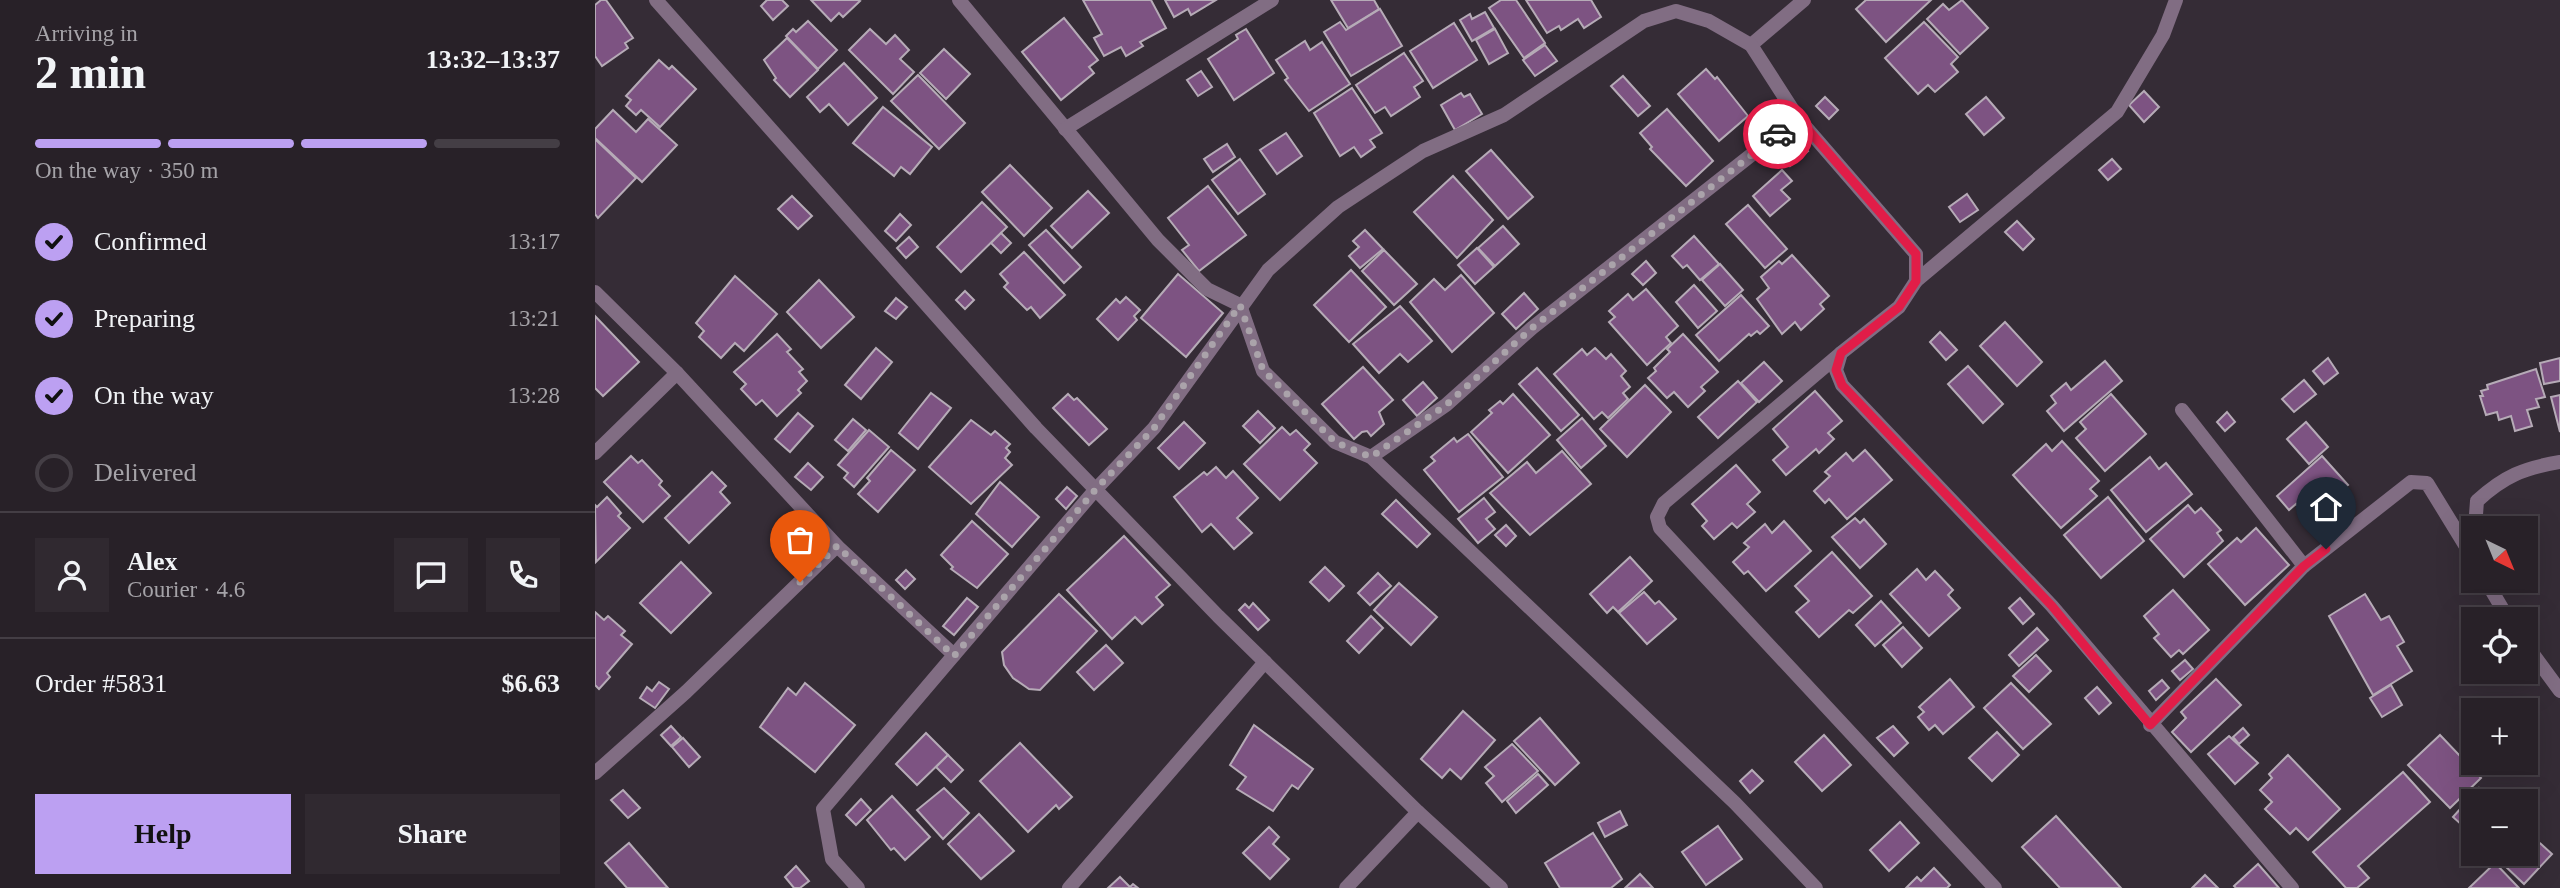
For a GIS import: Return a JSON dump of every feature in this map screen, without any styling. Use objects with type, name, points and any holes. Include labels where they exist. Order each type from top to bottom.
[{"type":"street","points":[[656,0],[1035,428],[1265,662],[1418,812],[1501,888]]},
{"type":"street","points":[[959,0],[1158,240],[1207,289],[1240,305],[1263,370],[1335,442],[1371,457],[1735,803],[1816,888]]},
{"type":"street","points":[[1065,129],[1272,0]]},
{"type":"street","points":[[1751,45],[1804,0]]},
{"type":"street","points":[[1995,888],[1661,528],[1657,517],[1664,503],[1899,307],[1916,281],[2117,112],[2163,35],[2176,0]]},
{"type":"street","points":[[858,888],[832,859],[823,809],[1096,489],[1154,428],[1240,305],[1268,270],[1338,207],[1423,151],[1504,116],[1644,21],[1676,11],[1709,21],[1751,45],[1798,118],[1916,254],[1916,281]]},
{"type":"street","points":[[1371,457],[1446,405],[1532,328],[1798,118]]},
{"type":"street","points":[[595,292],[677,373],[837,546],[954,656]]},
{"type":"street","points":[[1841,353],[1836,370],[1842,385],[2052,606],[2150,725],[2292,888]]},
{"type":"street","points":[[595,453],[677,373]]},
{"type":"street","points":[[2182,411],[2304,566]]},
{"type":"street","points":[[2476,516],[2477,501],[2499,480],[2535,466],[2560,462]]},
{"type":"street","points":[[2150,725],[2304,566],[2411,482],[2427,483],[2461,538]]},
{"type":"street","points":[[595,773],[686,692],[837,546]]},
{"type":"street","points":[[2538,661],[2560,691]]},
{"type":"street","points":[[1069,888],[1265,662]]},
{"type":"street","points":[[1346,888],[1418,812]]},
{"type":"building","points":[[606,0],[633,38],[625,43],[628,48],[602,66],[595,56],[595,5]]},
{"type":"building","points":[[767,0],[782,0],[788,6],[773,20],[761,6]]},
{"type":"building","points":[[811,0],[860,1],[843,17],[839,13],[831,21]]},
{"type":"building","points":[[1083,0],[1151,0],[1166,28],[1140,42],[1143,46],[1126,56],[1121,47],[1104,56],[1094,38],[1102,34]]},
{"type":"building","points":[[1165,0],[1216,0],[1191,15],[1188,9],[1174,17]]},
{"type":"building","points":[[1331,0],[1374,0],[1379,9],[1348,28]]},
{"type":"building","points":[[1501,0],[1516,0],[1545,43],[1524,58],[1489,8]]},
{"type":"building","points":[[1526,0],[1591,0],[1601,17],[1584,28],[1578,19],[1561,30],[1559,26],[1547,33]]},
{"type":"building","points":[[1866,0],[1931,0],[1886,42],[1856,9]]},
{"type":"building","points":[[1962,0],[1988,28],[1960,54],[1927,19],[1943,4],[1949,10]]},
{"type":"building","points":[[1380,9],[1402,46],[1351,76],[1324,32],[1340,22],[1346,30]]},
{"type":"building","points":[[1485,12],[1494,28],[1472,41],[1460,20],[1470,14],[1472,19]]},
{"type":"building","points":[[1064,18],[1098,60],[1089,67],[1094,73],[1061,100],[1022,52]]},
{"type":"building","points":[[808,21],[837,50],[818,69],[786,36],[793,29],[796,32]]},
{"type":"building","points":[[1924,22],[1958,57],[1951,64],[1958,72],[1935,92],[1928,85],[1918,94],[1885,58]]},
{"type":"building","points":[[1454,23],[1477,60],[1433,88],[1410,51]]},
{"type":"building","points":[[870,29],[886,44],[895,35],[909,50],[900,59],[914,72],[893,94],[849,50]]},
{"type":"building","points":[[1246,29],[1274,73],[1234,100],[1208,59],[1238,39],[1236,35]]},
{"type":"building","points":[[1495,29],[1508,53],[1489,64],[1476,40]]},
{"type":"building","points":[[787,38],[818,70],[790,97],[774,80],[776,78],[764,60]]},
{"type":"building","points":[[1305,41],[1310,50],[1322,42],[1350,84],[1309,111],[1285,80],[1288,78],[1276,60]]},
{"type":"building","points":[[1545,45],[1557,61],[1535,76],[1523,60]]},
{"type":"building","points":[[944,49],[970,74],[946,99],[920,73]]},
{"type":"building","points":[[1404,53],[1423,81],[1414,87],[1420,97],[1391,116],[1385,107],[1375,113],[1356,85]]},
{"type":"building","points":[[659,60],[669,69],[672,66],[696,89],[660,127],[641,110],[636,115],[626,106],[631,100],[626,96]]},
{"type":"building","points":[[844,63],[877,98],[848,125],[829,104],[820,112],[807,97]]},
{"type":"building","points":[[1706,69],[1715,79],[1717,77],[1748,116],[1719,141],[1678,94]]},
{"type":"building","points":[[1201,71],[1212,87],[1198,96],[1187,80]]},
{"type":"building","points":[[918,75],[965,123],[939,149],[891,101]]},
{"type":"building","points":[[1623,76],[1650,106],[1638,116],[1611,86]]},
{"type":"building","points":[[1352,88],[1382,133],[1370,140],[1375,147],[1361,157],[1354,147],[1340,156],[1314,113]]},
{"type":"building","points":[[2144,91],[2159,107],[2144,122],[2129,105]]},
{"type":"building","points":[[1461,93],[1464,97],[1470,94],[1482,114],[1455,130],[1441,105]]},
{"type":"building","points":[[1825,97],[1838,110],[1829,119],[1816,106]]},
{"type":"building","points":[[1986,97],[2004,118],[1984,135],[1966,114]]},
{"type":"building","points":[[883,107],[932,147],[910,174],[901,167],[894,176],[853,143]]},
{"type":"building","points":[[1667,109],[1713,161],[1686,186],[1650,149],[1652,147],[1640,133]]},
{"type":"building","points":[[613,110],[636,132],[648,119],[677,145],[642,182],[595,138],[595,129]]},
{"type":"building","points":[[1286,133],[1302,156],[1277,174],[1260,150]]},
{"type":"building","points":[[1798,138],[1808,151],[1790,166],[1780,153]]},
{"type":"building","points":[[595,139],[636,178],[598,218],[595,214]]},
{"type":"building","points":[[1227,144],[1235,157],[1213,172],[1204,159]]},
{"type":"building","points":[[1491,150],[1533,197],[1508,219],[1466,171]]},
{"type":"building","points":[[1240,159],[1265,194],[1238,214],[1212,180]]},
{"type":"building","points":[[2112,159],[2121,169],[2108,180],[2099,170]]},
{"type":"building","points":[[1010,165],[1052,208],[1024,236],[982,192]]},
{"type":"building","points":[[1782,170],[1792,181],[1781,190],[1790,199],[1770,216],[1753,196]]},
{"type":"building","points":[[1453,176],[1493,220],[1457,258],[1414,212]]},
{"type":"building","points":[[1208,186],[1246,235],[1199,271],[1182,250],[1189,245],[1168,218]]},
{"type":"building","points":[[1088,191],[1109,213],[1072,248],[1051,226]]},
{"type":"building","points":[[1967,194],[1978,210],[1960,222],[1949,207]]},
{"type":"building","points":[[792,196],[812,216],[798,229],[778,209]]},
{"type":"building","points":[[982,202],[1007,227],[961,272],[937,247]]},
{"type":"building","points":[[1748,205],[1787,249],[1765,268],[1726,224]]},
{"type":"building","points":[[900,214],[911,225],[896,241],[885,231]]},
{"type":"building","points":[[2017,221],[2034,239],[2023,250],[2005,232]]},
{"type":"building","points":[[1503,226],[1519,244],[1495,266],[1478,248]]},
{"type":"building","points":[[1046,230],[1081,267],[1064,283],[1029,245]]},
{"type":"building","points":[[1365,230],[1383,249],[1360,268],[1349,256],[1359,247],[1353,241]]},
{"type":"building","points":[[1001,233],[1011,243],[1001,253],[991,243]]},
{"type":"building","points":[[1694,236],[1719,264],[1700,280],[1687,265],[1683,268],[1672,256]]},
{"type":"building","points":[[909,237],[918,247],[906,258],[897,248]]},
{"type":"building","points":[[1477,248],[1494,267],[1475,284],[1458,265]]},
{"type":"building","points":[[1384,250],[1417,284],[1394,305],[1362,271]]},
{"type":"building","points":[[1024,252],[1065,295],[1040,318],[1031,307],[1027,310],[1004,287],[1008,283],[1000,274]]},
{"type":"building","points":[[1792,255],[1829,296],[1820,304],[1824,309],[1801,330],[1795,322],[1782,334],[1757,299],[1769,288],[1761,277],[1779,261],[1782,264]]},
{"type":"building","points":[[1646,261],[1656,273],[1643,285],[1632,274]]},
{"type":"building","points":[[1720,264],[1743,290],[1725,306],[1702,280]]},
{"type":"building","points":[[1351,270],[1386,307],[1349,342],[1314,305]]},
{"type":"building","points":[[1178,274],[1223,313],[1186,357],[1141,318]]},
{"type":"building","points":[[1461,275],[1494,313],[1452,352],[1410,302],[1434,279],[1445,290]]},
{"type":"building","points":[[735,276],[777,314],[744,351],[735,343],[721,358],[699,337],[704,331],[696,323]]},
{"type":"building","points":[[819,280],[854,317],[821,348],[787,312]]},
{"type":"building","points":[[1694,285],[1717,311],[1698,328],[1676,302]]},
{"type":"building","points":[[1646,289],[1678,326],[1666,337],[1671,343],[1647,365],[1609,322],[1615,317],[1609,311],[1628,294],[1633,300]]},
{"type":"building","points":[[965,291],[974,300],[965,309],[956,300]]},
{"type":"building","points":[[1524,293],[1538,309],[1516,329],[1502,314]]},
{"type":"building","points":[[1741,295],[1769,326],[1760,334],[1757,331],[1751,336],[1749,334],[1719,361],[1696,335]]},
{"type":"building","points":[[1126,297],[1140,310],[1134,316],[1137,320],[1118,340],[1097,319],[1116,299],[1120,303]]},
{"type":"building","points":[[896,298],[907,307],[896,319],[885,311]]},
{"type":"building","points":[[1400,306],[1432,341],[1408,362],[1400,354],[1379,373],[1353,344]]},
{"type":"building","points":[[595,316],[639,362],[603,396],[595,388]]},
{"type":"building","points":[[2005,322],[2042,362],[2017,386],[1980,346]]},
{"type":"building","points":[[1940,332],[1957,350],[1946,360],[1930,342]]},
{"type":"building","points":[[777,334],[791,349],[787,352],[803,369],[799,372],[807,381],[798,390],[801,393],[777,416],[762,400],[756,405],[741,389],[746,384],[734,372]]},
{"type":"building","points":[[1683,334],[1718,372],[1701,387],[1705,391],[1688,407],[1674,392],[1667,398],[1648,378],[1670,352],[1667,349]]},
{"type":"building","points":[[876,348],[892,362],[861,399],[845,385]]},
{"type":"building","points":[[1595,348],[1606,359],[1611,354],[1626,371],[1621,376],[1630,387],[1623,393],[1628,399],[1608,418],[1602,412],[1594,419],[1554,374],[1582,349],[1587,355]]},
{"type":"building","points":[[2328,358],[2338,373],[2324,384],[2313,371]]},
{"type":"building","points":[[2560,358],[2560,381],[2544,384],[2540,363]]},
{"type":"building","points":[[2105,361],[2122,381],[2064,431],[2047,411],[2056,403],[2051,396],[2066,383],[2071,390]]},
{"type":"building","points":[[1764,362],[1782,381],[1759,402],[1741,383]]},
{"type":"building","points":[[1968,366],[2003,404],[1983,423],[1948,384]]},
{"type":"building","points":[[1363,367],[1393,400],[1379,412],[1384,424],[1371,436],[1367,431],[1354,439],[1322,404]]},
{"type":"building","points":[[1537,368],[1579,415],[1561,431],[1519,384]]},
{"type":"building","points":[[2536,369],[2545,397],[2536,399],[2539,407],[2527,410],[2532,426],[2515,431],[2511,416],[2499,420],[2497,412],[2486,415],[2480,396],[2483,396],[2481,391],[2488,389],[2487,385]]},
{"type":"building","points":[[2304,380],[2316,394],[2294,412],[2282,399]]},
{"type":"building","points":[[1738,381],[1757,402],[1718,438],[1698,417]]},
{"type":"building","points":[[1423,382],[1437,398],[1417,416],[1403,400]]},
{"type":"building","points":[[1645,385],[1671,412],[1627,457],[1600,429]]},
{"type":"building","points":[[1815,391],[1842,421],[1828,433],[1834,439],[1819,453],[1816,449],[1786,475],[1773,460],[1788,447],[1773,429]]},
{"type":"building","points":[[931,393],[951,408],[918,449],[899,433]]},
{"type":"building","points":[[1068,394],[1074,400],[1077,398],[1107,429],[1089,445],[1053,408]]},
{"type":"building","points":[[1513,394],[1550,435],[1508,473],[1471,432],[1492,413],[1489,410],[1500,401],[1503,404]]},
{"type":"building","points":[[2111,394],[2146,434],[2105,471],[2076,438],[2086,429],[2080,422]]},
{"type":"building","points":[[2560,395],[2560,432],[2551,397]]},
{"type":"building","points":[[1258,411],[1275,428],[1260,443],[1243,426]]},
{"type":"building","points":[[2227,412],[2235,422],[2225,431],[2217,422]]},
{"type":"building","points":[[798,413],[813,426],[790,452],[775,439]]},
{"type":"building","points":[[1582,418],[1606,446],[1581,468],[1557,440]]},
{"type":"building","points":[[853,419],[866,430],[848,451],[835,440]]},
{"type":"building","points":[[971,420],[991,435],[995,431],[1010,444],[1006,448],[1010,452],[1005,458],[1012,465],[971,504],[929,467]]},
{"type":"building","points":[[1184,422],[1205,443],[1179,469],[1158,448]]},
{"type":"building","points":[[2306,422],[2328,447],[2309,464],[2287,439]]},
{"type":"building","points":[[1282,427],[1290,435],[1296,430],[1310,444],[1304,450],[1317,463],[1280,500],[1244,464]]},
{"type":"building","points":[[869,430],[889,447],[854,487],[844,478],[848,473],[838,465]]},
{"type":"building","points":[[1468,434],[1503,477],[1459,512],[1424,470],[1435,461],[1431,457],[1454,438],[1457,442]]},
{"type":"building","points":[[2062,441],[2099,481],[2090,489],[2097,496],[2061,528],[2013,475],[2046,444],[2052,451]]},
{"type":"building","points":[[891,450],[915,470],[878,512],[858,494],[870,481],[867,478]]},
{"type":"building","points":[[1865,450],[1892,480],[1847,519],[1829,499],[1825,503],[1814,491],[1830,476],[1825,472],[1846,453],[1853,461]]},
{"type":"building","points":[[1562,451],[1591,484],[1530,535],[1490,493],[1527,462],[1536,473]]},
{"type":"building","points":[[631,456],[638,463],[642,460],[662,481],[659,485],[670,496],[643,522],[604,482]]},
{"type":"building","points":[[2322,456],[2348,485],[2309,519],[2296,504],[2289,510],[2277,496]]},
{"type":"building","points":[[2150,457],[2159,469],[2166,463],[2192,494],[2146,532],[2111,490]]},
{"type":"building","points":[[808,463],[823,477],[811,490],[795,477]]},
{"type":"building","points":[[1736,465],[1760,492],[1747,504],[1755,512],[1737,528],[1732,523],[1714,539],[1702,526],[1707,521],[1692,504]]},
{"type":"building","points":[[1216,467],[1226,478],[1233,471],[1258,498],[1237,518],[1252,533],[1234,549],[1211,524],[1202,532],[1174,497],[1204,472],[1207,475]]},
{"type":"building","points":[[712,472],[726,486],[720,492],[730,503],[689,543],[665,518]]},
{"type":"building","points":[[1000,482],[1039,517],[1012,547],[976,514]]},
{"type":"building","points":[[1067,487],[1077,496],[1066,509],[1056,499]]},
{"type":"building","points":[[607,497],[621,513],[618,516],[630,528],[596,562],[595,505],[597,507]]},
{"type":"building","points":[[2108,497],[2144,541],[2101,578],[2064,535]]},
{"type":"building","points":[[1484,498],[1495,512],[1486,519],[1495,529],[1478,543],[1458,519]]},
{"type":"building","points":[[1396,500],[1430,534],[1417,547],[1382,514]]},
{"type":"building","points":[[2188,505],[2195,513],[2201,508],[2221,530],[2217,533],[2223,541],[2184,577],[2150,539]]},
{"type":"building","points":[[1855,518],[1860,523],[1864,519],[1886,544],[1860,568],[1832,537]]},
{"type":"building","points":[[972,521],[1008,554],[977,588],[951,569],[953,567],[941,555]]},
{"type":"building","points":[[1784,521],[1811,551],[1766,591],[1748,571],[1744,574],[1733,562],[1749,547],[1744,543],[1765,524],[1772,533]]},
{"type":"building","points":[[1506,525],[1516,536],[1506,546],[1495,535]]},
{"type":"building","points":[[2256,528],[2289,565],[2245,605],[2208,564],[2237,538],[2241,542]]},
{"type":"building","points":[[1124,536],[1170,585],[1156,597],[1163,605],[1142,624],[1135,617],[1112,639],[1067,590]]},
{"type":"building","points":[[1832,552],[1872,596],[1853,613],[1849,610],[1819,637],[1796,612],[1809,601],[1795,586]]},
{"type":"building","points":[[1630,557],[1652,581],[1618,612],[1613,607],[1607,613],[1590,594]]},
{"type":"building","points":[[681,562],[711,593],[671,633],[640,603]]},
{"type":"building","points":[[1325,567],[1344,586],[1329,601],[1310,582]]},
{"type":"building","points":[[1917,569],[1926,580],[1935,571],[1953,590],[1948,595],[1960,608],[1929,636],[1890,594]]},
{"type":"building","points":[[906,570],[915,579],[905,589],[896,580]]},
{"type":"building","points":[[1378,573],[1391,586],[1370,605],[1358,593]]},
{"type":"building","points":[[1399,583],[1437,617],[1411,645],[1374,610]]},
{"type":"building","points":[[2173,590],[2209,630],[2183,654],[2179,650],[2171,657],[2154,638],[2159,634],[2144,616]]},
{"type":"building","points":[[1644,592],[1655,604],[1659,601],[1676,619],[1647,644],[1619,613]]},
{"type":"building","points":[[1059,594],[1097,631],[1040,690],[1029,689],[1013,678],[1004,665],[1002,652]]},
{"type":"building","points":[[2365,594],[2381,620],[2389,616],[2404,642],[2397,646],[2412,671],[2373,695],[2329,616]]},
{"type":"building","points":[[967,598],[978,607],[954,635],[943,626]]},
{"type":"building","points":[[2020,598],[2034,614],[2023,624],[2009,608]]},
{"type":"building","points":[[1881,601],[1901,623],[1875,646],[1856,625]]},
{"type":"building","points":[[1253,603],[1269,620],[1258,630],[1239,610],[1245,604],[1249,608]]},
{"type":"building","points":[[595,612],[604,620],[608,616],[625,631],[621,635],[632,644],[607,673],[610,677],[599,689],[595,685]]},
{"type":"building","points":[[1371,616],[1383,628],[1359,653],[1347,641]]},
{"type":"building","points":[[1903,627],[1922,648],[1902,667],[1883,645]]},
{"type":"building","points":[[2037,628],[2048,640],[2019,666],[2009,655]]},
{"type":"building","points":[[1106,645],[1123,663],[1094,690],[1077,672]]},
{"type":"building","points":[[2036,655],[2051,671],[2029,692],[2013,676]]},
{"type":"building","points":[[2185,660],[2193,669],[2180,680],[2172,671]]},
{"type":"building","points":[[1950,679],[1974,707],[1943,734],[1935,725],[1929,730],[1918,717],[1924,712],[1919,707]]},
{"type":"building","points":[[2216,679],[2241,705],[2191,752],[2172,732],[2186,718],[2181,712]]},
{"type":"building","points":[[2162,680],[2169,688],[2156,700],[2149,691]]},
{"type":"building","points":[[659,682],[669,689],[655,708],[640,698],[647,687],[652,691]]},
{"type":"building","points":[[805,683],[855,725],[815,772],[760,727],[788,688],[796,695]]},
{"type":"building","points":[[2011,683],[2051,724],[2023,749],[1984,708]]},
{"type":"building","points":[[2391,685],[2402,705],[2382,717],[2370,698]]},
{"type":"building","points":[[2097,687],[2111,703],[2099,714],[2085,698]]},
{"type":"building","points":[[1463,711],[1495,740],[1461,779],[1450,769],[1442,778],[1421,759]]},
{"type":"building","points":[[1540,718],[1579,763],[1555,785],[1514,741]]},
{"type":"building","points":[[1254,725],[1313,769],[1298,789],[1292,785],[1273,811],[1237,789],[1246,777],[1230,765]]},
{"type":"building","points":[[671,726],[681,737],[671,746],[661,735]]},
{"type":"building","points":[[1893,726],[1908,743],[1894,756],[1877,738]]},
{"type":"building","points":[[2243,728],[2249,735],[2239,744],[2233,737]]},
{"type":"building","points":[[1997,732],[2019,755],[1992,781],[1969,758]]},
{"type":"building","points":[[926,733],[948,755],[917,785],[896,764]]},
{"type":"building","points":[[1824,735],[1851,765],[1822,791],[1795,762]]},
{"type":"building","points":[[2440,735],[2461,757],[2461,775],[2478,775],[2481,778],[2470,789],[2461,789],[2461,797],[2450,808],[2408,765]]},
{"type":"building","points":[[2229,736],[2258,763],[2235,784],[2208,754]]},
{"type":"building","points":[[683,738],[700,757],[689,767],[672,747]]},
{"type":"building","points":[[1020,743],[1072,797],[1059,809],[1056,805],[1028,832],[980,781]]},
{"type":"building","points":[[1512,744],[1538,771],[1502,802],[1486,783],[1494,776],[1485,767]]},
{"type":"building","points":[[948,755],[963,770],[951,782],[936,767]]},
{"type":"building","points":[[2288,755],[2340,809],[2308,840],[2296,828],[2290,834],[2265,809],[2272,802],[2260,790],[2272,778],[2269,774]]},
{"type":"building","points":[[1752,770],[1763,781],[1750,793],[1740,781]]},
{"type":"building","points":[[2403,772],[2430,802],[2358,866],[2369,878],[2357,888],[2346,888],[2313,852]]},
{"type":"building","points":[[1538,774],[1548,785],[1516,813],[1507,801]]},
{"type":"building","points":[[944,788],[969,813],[943,839],[917,810]]},
{"type":"building","points":[[623,790],[640,808],[628,818],[611,800]]},
{"type":"building","points":[[892,796],[930,837],[905,860],[894,848],[891,850],[867,820]]},
{"type":"building","points":[[861,799],[871,810],[856,825],[846,815]]},
{"type":"building","points":[[2461,808],[2461,824],[2453,817]]},
{"type":"building","points":[[1620,811],[1627,825],[1605,837],[1598,823]]},
{"type":"building","points":[[979,814],[1014,851],[981,879],[948,844]]},
{"type":"building","points":[[2056,816],[2121,888],[2060,888],[2022,847]]},
{"type":"building","points":[[1900,822],[1919,843],[1889,871],[1870,850]]},
{"type":"building","points":[[1718,826],[1742,859],[1706,885],[1682,852]]},
{"type":"building","points":[[1269,827],[1279,837],[1273,844],[1289,859],[1270,879],[1243,853]]},
{"type":"building","points":[[1593,833],[1622,879],[1611,888],[1560,888],[1545,863]]},
{"type":"building","points":[[2538,841],[2552,854],[2524,884],[2505,866],[2538,866]]},
{"type":"building","points":[[629,843],[668,888],[627,888],[605,863]]},
{"type":"building","points":[[2258,864],[2279,888],[2234,886]]},
{"type":"building","points":[[796,866],[809,881],[800,888],[794,888],[785,877]]},
{"type":"building","points":[[2492,866],[2498,866],[2519,888],[2469,888]]},
{"type":"building","points":[[1934,868],[1950,885],[1947,888],[1906,888],[1917,877],[1921,881]]},
{"type":"building","points":[[1640,874],[1653,888],[1625,888]]},
{"type":"building","points":[[2205,875],[2218,888],[2192,888]]},
{"type":"building","points":[[1120,877],[1130,887],[1133,884],[1138,888],[1108,888]]},
{"type":"way so far","points":[[800,582],[837,546],[954,656],[1096,489],[1154,428],[1240,305],[1263,370],[1335,442],[1371,457],[1446,405],[1532,328],[1778,134]]},
{"type":"route","points":[[1778,134],[1798,118],[1916,254],[1916,281],[1899,307],[1841,353],[1836,370],[1842,385],[2052,606],[2150,725],[2304,566],[2326,549]]}]
